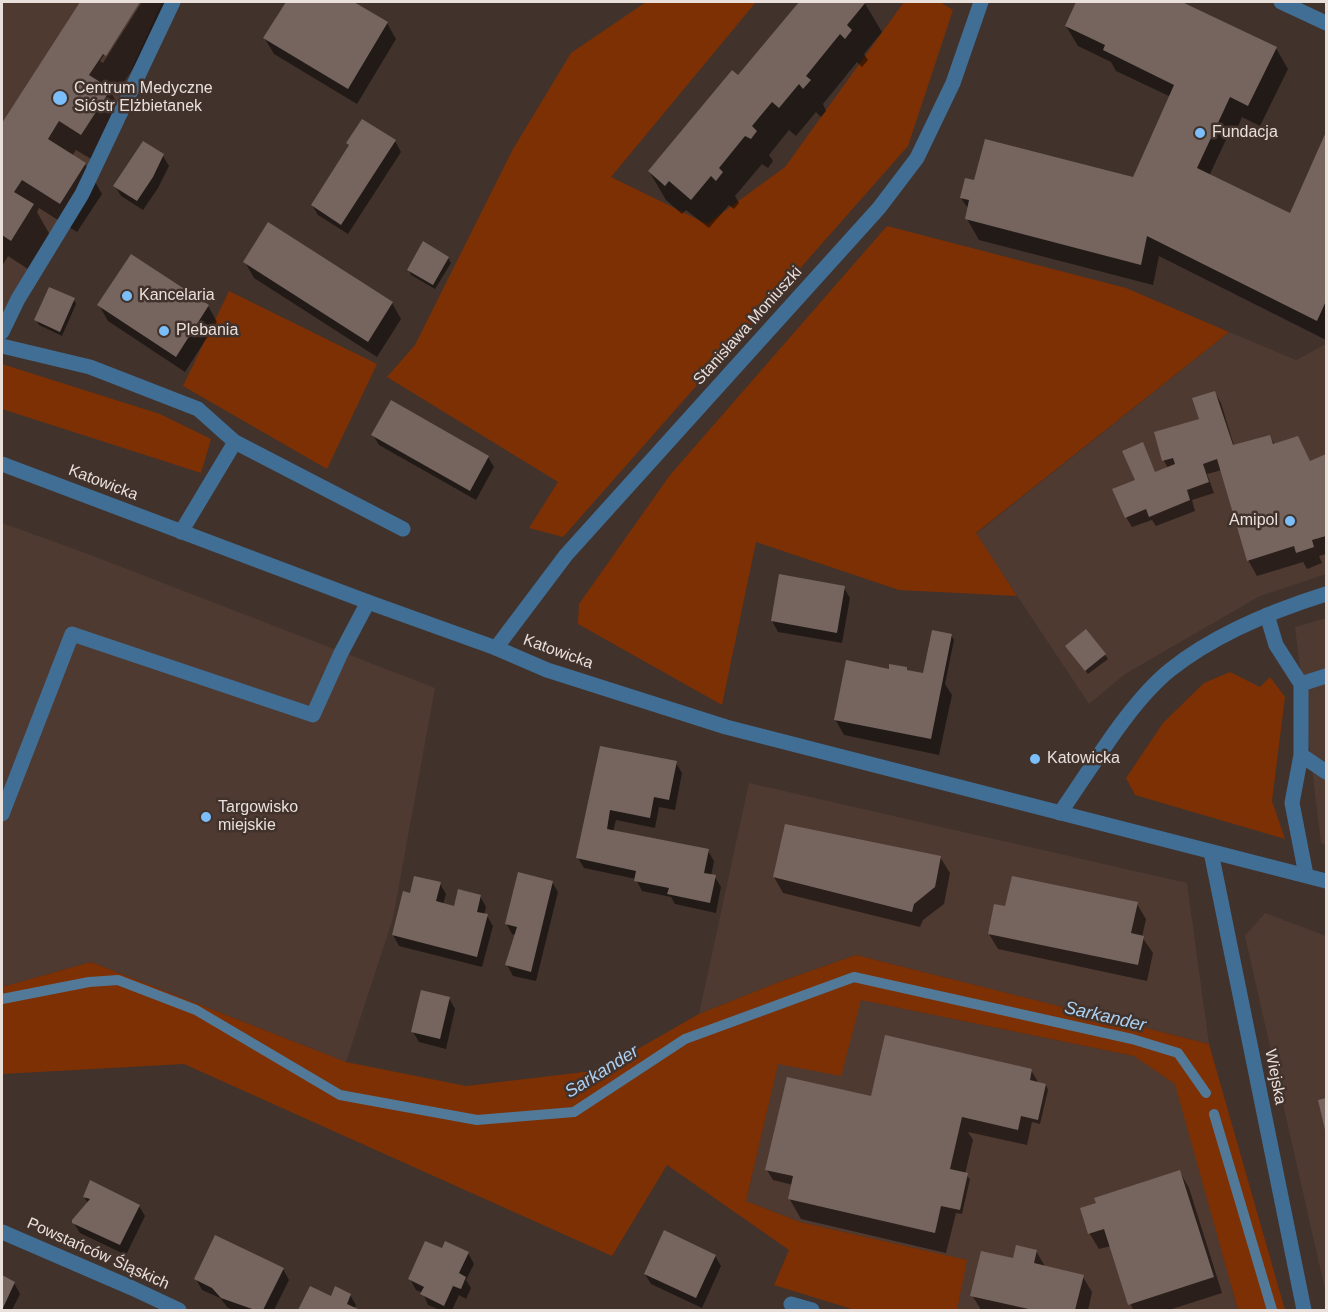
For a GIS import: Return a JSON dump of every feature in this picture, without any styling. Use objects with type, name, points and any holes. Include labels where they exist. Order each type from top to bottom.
[{"type":"street","points":[[2,332],[18,299],[82,194],[173,2]]},
{"type":"street","name":"Stanisława Moniuszki","points":[[496,648],[566,555],[879,208],[917,158],[953,83],[981,2]]},
{"type":"street","points":[[1281,2],[1326,23]]},
{"type":"street","points":[[2,346],[90,367],[198,409],[235,442],[403,529]]},
{"type":"street","points":[[181,532],[235,442]]},
{"type":"street","name":"Katowicka","points":[[2,464],[496,648],[547,670],[726,727],[1326,881]]},
{"type":"street","points":[[1060,813],[1136,705],[1168,671],[1208,645],[1267,615],[1326,594]]},
{"type":"street","points":[[2,814],[72,634],[313,715],[341,653],[368,602]]},
{"type":"street","points":[[1267,615],[1276,645],[1300,684],[1301,755],[1292,803],[1306,875]]},
{"type":"street","points":[[1300,684],[1326,676]]},
{"type":"street","points":[[1301,755],[1326,772]]},
{"type":"street","name":"Wiejska","points":[[1211,852],[1304,1311]]},
{"type":"street","name":"Powstańców Śląskich","points":[[2,1232],[132,1288],[179,1311]]},
{"type":"street","points":[[791,1304],[812,1311]]},
{"type":"shaded area","name":"Centrum Medyczne Sióstr Elżbietanek","points":[[2,2],[162,2],[75,194],[2,317]]},
{"type":"shaded area","points":[[646,2],[756,2],[611,177],[707,224],[785,167],[904,2],[940,2],[953,10],[908,146],[563,537],[529,528],[558,482],[387,377],[415,345],[513,149],[571,53]]},
{"type":"shaded area","points":[[887,226],[1126,288],[1229,332],[976,533],[1017,596],[899,590],[756,542],[722,705],[578,624],[579,604],[670,475]]},
{"type":"shaded area","points":[[229,291],[377,364],[327,469],[183,386]]},
{"type":"shaded area","points":[[1229,332],[1296,360],[1326,344],[1326,574],[1260,596],[1125,674],[1089,704],[976,534]]},
{"type":"shaded area","points":[[2,364],[160,414],[211,439],[201,473],[2,409]]},
{"type":"shaded area","name":"Targowisko miejskie","points":[[2,523],[435,688],[393,918],[346,1062],[91,962],[2,987]]},
{"type":"shaded area","points":[[1326,618],[1326,845],[1321,843],[1295,627]]},
{"type":"shaded area","points":[[1230,672],[1260,687],[1270,677],[1285,697],[1272,801],[1285,839],[1135,795],[1126,778],[1163,723],[1204,683]]},
{"type":"shaded area","points":[[749,783],[1187,883],[1209,1044],[856,955],[779,982],[699,1014]]},
{"type":"shaded area","points":[[1265,913],[1326,936],[1326,1294],[1245,936]]},
{"type":"shaded area","points":[[856,955],[1209,1044],[1285,1310],[1238,1310],[1175,1084],[1134,1056],[861,1000],[841,1076],[778,1064],[746,1201],[800,1222],[967,1260],[957,1310],[855,1310],[774,1285],[789,1250],[667,1165],[612,1256],[184,1064],[2,1074],[2,987],[91,962],[346,1062],[466,1086],[601,1070],[699,1014],[779,982]]},
{"type":"shaded area","points":[[861,1000],[1134,1056],[1176,1084],[1238,1310],[957,1310],[966,1260],[800,1222],[746,1201],[778,1063]]},
{"type":"building","points":[[80,2],[140,2],[106,56],[103,54],[89,75],[111,89],[81,135],[59,121],[48,139],[86,163],[60,204],[22,180],[14,192],[34,204],[11,241],[2,235],[2,123]]},
{"type":"building","points":[[286,2],[354,2],[388,22],[348,89],[263,38]]},
{"type":"building","points":[[799,2],[866,2],[847,25],[852,30],[845,39],[840,34],[806,76],[811,80],[803,89],[799,84],[779,108],[772,102],[752,126],[757,131],[751,139],[745,136],[719,168],[723,172],[716,181],[711,176],[691,200],[669,181],[665,186],[648,171],[732,70],[738,75]]},
{"type":"building","points":[[1076,2],[1182,2],[1277,47],[1248,106],[1230,97],[1197,168],[1290,213],[1326,132],[1326,301],[1317,321],[1147,236],[1141,265],[965,219],[969,200],[960,198],[965,178],[974,180],[985,139],[1133,177],[1174,85],[1103,50],[1105,45],[1065,26]]},
{"type":"building","points":[[362,119],[396,140],[341,225],[311,205],[349,145],[346,143]]},
{"type":"building","points":[[143,141],[164,154],[153,177],[137,201],[113,186]]},
{"type":"building","points":[[268,222],[393,302],[368,342],[243,262]]},
{"type":"building","points":[[423,241],[449,257],[433,285],[407,270]]},
{"type":"building","name":"Plebania","points":[[131,254],[209,305],[176,357],[97,305]]},
{"type":"building","points":[[49,287],[75,298],[60,332],[34,320]]},
{"type":"building","points":[[1215,391],[1233,445],[1270,435],[1273,444],[1298,436],[1310,461],[1326,454],[1326,536],[1312,540],[1314,547],[1296,553],[1294,546],[1247,561],[1217,459],[1203,464],[1209,482],[1187,490],[1190,500],[1149,517],[1146,509],[1125,518],[1112,489],[1135,480],[1122,451],[1143,442],[1155,472],[1175,464],[1173,458],[1162,461],[1154,432],[1199,419],[1192,398]]},
{"type":"building","points":[[391,400],[489,456],[470,491],[371,435]]},
{"type":"building","points":[[779,574],[845,586],[837,633],[771,621]]},
{"type":"building","points":[[1086,629],[1106,654],[1085,671],[1065,646]]},
{"type":"building","points":[[932,630],[952,634],[931,739],[834,720],[846,660],[889,669],[889,664],[907,667],[907,670],[923,673]]},
{"type":"building","points":[[600,746],[677,761],[669,800],[654,797],[650,818],[610,810],[607,829],[709,849],[704,873],[716,875],[710,903],[667,894],[669,888],[634,881],[636,871],[576,858]]},
{"type":"building","points":[[785,824],[941,856],[935,887],[914,904],[912,912],[773,877]]},
{"type":"building","points":[[518,872],[553,881],[531,972],[505,965],[517,927],[505,924]]},
{"type":"building","points":[[414,876],[441,882],[436,901],[454,906],[458,889],[481,895],[477,912],[488,914],[477,957],[392,935],[403,891],[410,893]]},
{"type":"building","points":[[1012,876],[1138,902],[1131,933],[1144,936],[1138,965],[988,934],[994,904],[1005,906]]},
{"type":"building","points":[[421,990],[450,997],[440,1039],[411,1032]]},
{"type":"building","points":[[885,1035],[1032,1069],[1030,1080],[1046,1084],[1038,1120],[1021,1116],[1018,1130],[962,1117],[950,1169],[968,1173],[960,1210],[941,1206],[935,1233],[788,1199],[793,1176],[765,1170],[787,1077],[871,1096]]},
{"type":"building","points":[[1326,1098],[1326,1134],[1318,1100]]},
{"type":"building","points":[[1180,1170],[1214,1277],[1128,1305],[1104,1229],[1088,1234],[1080,1208],[1096,1203],[1094,1198]]},
{"type":"building","points":[[90,1180],[140,1205],[120,1245],[72,1223],[90,1199],[83,1197]]},
{"type":"building","points":[[664,1230],[716,1255],[696,1298],[644,1274]]},
{"type":"building","points":[[215,1235],[284,1268],[263,1310],[255,1310],[221,1298],[212,1288],[194,1279]]},
{"type":"building","points":[[425,1241],[442,1248],[445,1241],[469,1252],[459,1273],[466,1277],[461,1289],[453,1286],[444,1306],[420,1294],[424,1287],[408,1279]]},
{"type":"building","points":[[1016,1245],[1037,1250],[1034,1263],[1084,1275],[1075,1310],[1033,1310],[970,1296],[981,1251],[1013,1258]]},
{"type":"building","points":[[2,1275],[15,1282],[2,1310]]},
{"type":"building","points":[[310,1286],[331,1296],[335,1286],[351,1294],[347,1304],[360,1310],[298,1310]]},
{"type":"waterway","name":"Sarkander","points":[[2,999],[89,982],[118,980],[196,1010],[340,1095],[477,1120],[574,1112],[685,1039],[854,977],[1132,1039],[1178,1053],[1206,1093]]},
{"type":"waterway","name":"Sarkander","points":[[1214,1114],[1272,1310]]},
{"type":"place","name":"Centrum Medyczne Sióstr Elżbietanek","points":[[60,98]]},
{"type":"place","name":"Fundacja","points":[[1200,133]]},
{"type":"place","name":"Kancelaria","points":[[127,296]]},
{"type":"place","name":"Plebania","points":[[164,331]]},
{"type":"place","name":"Amipol","points":[[1290,521]]},
{"type":"place","name":"Katowicka","points":[[1035,759]]},
{"type":"place","name":"Targowisko miejskie","points":[[206,817]]}]
